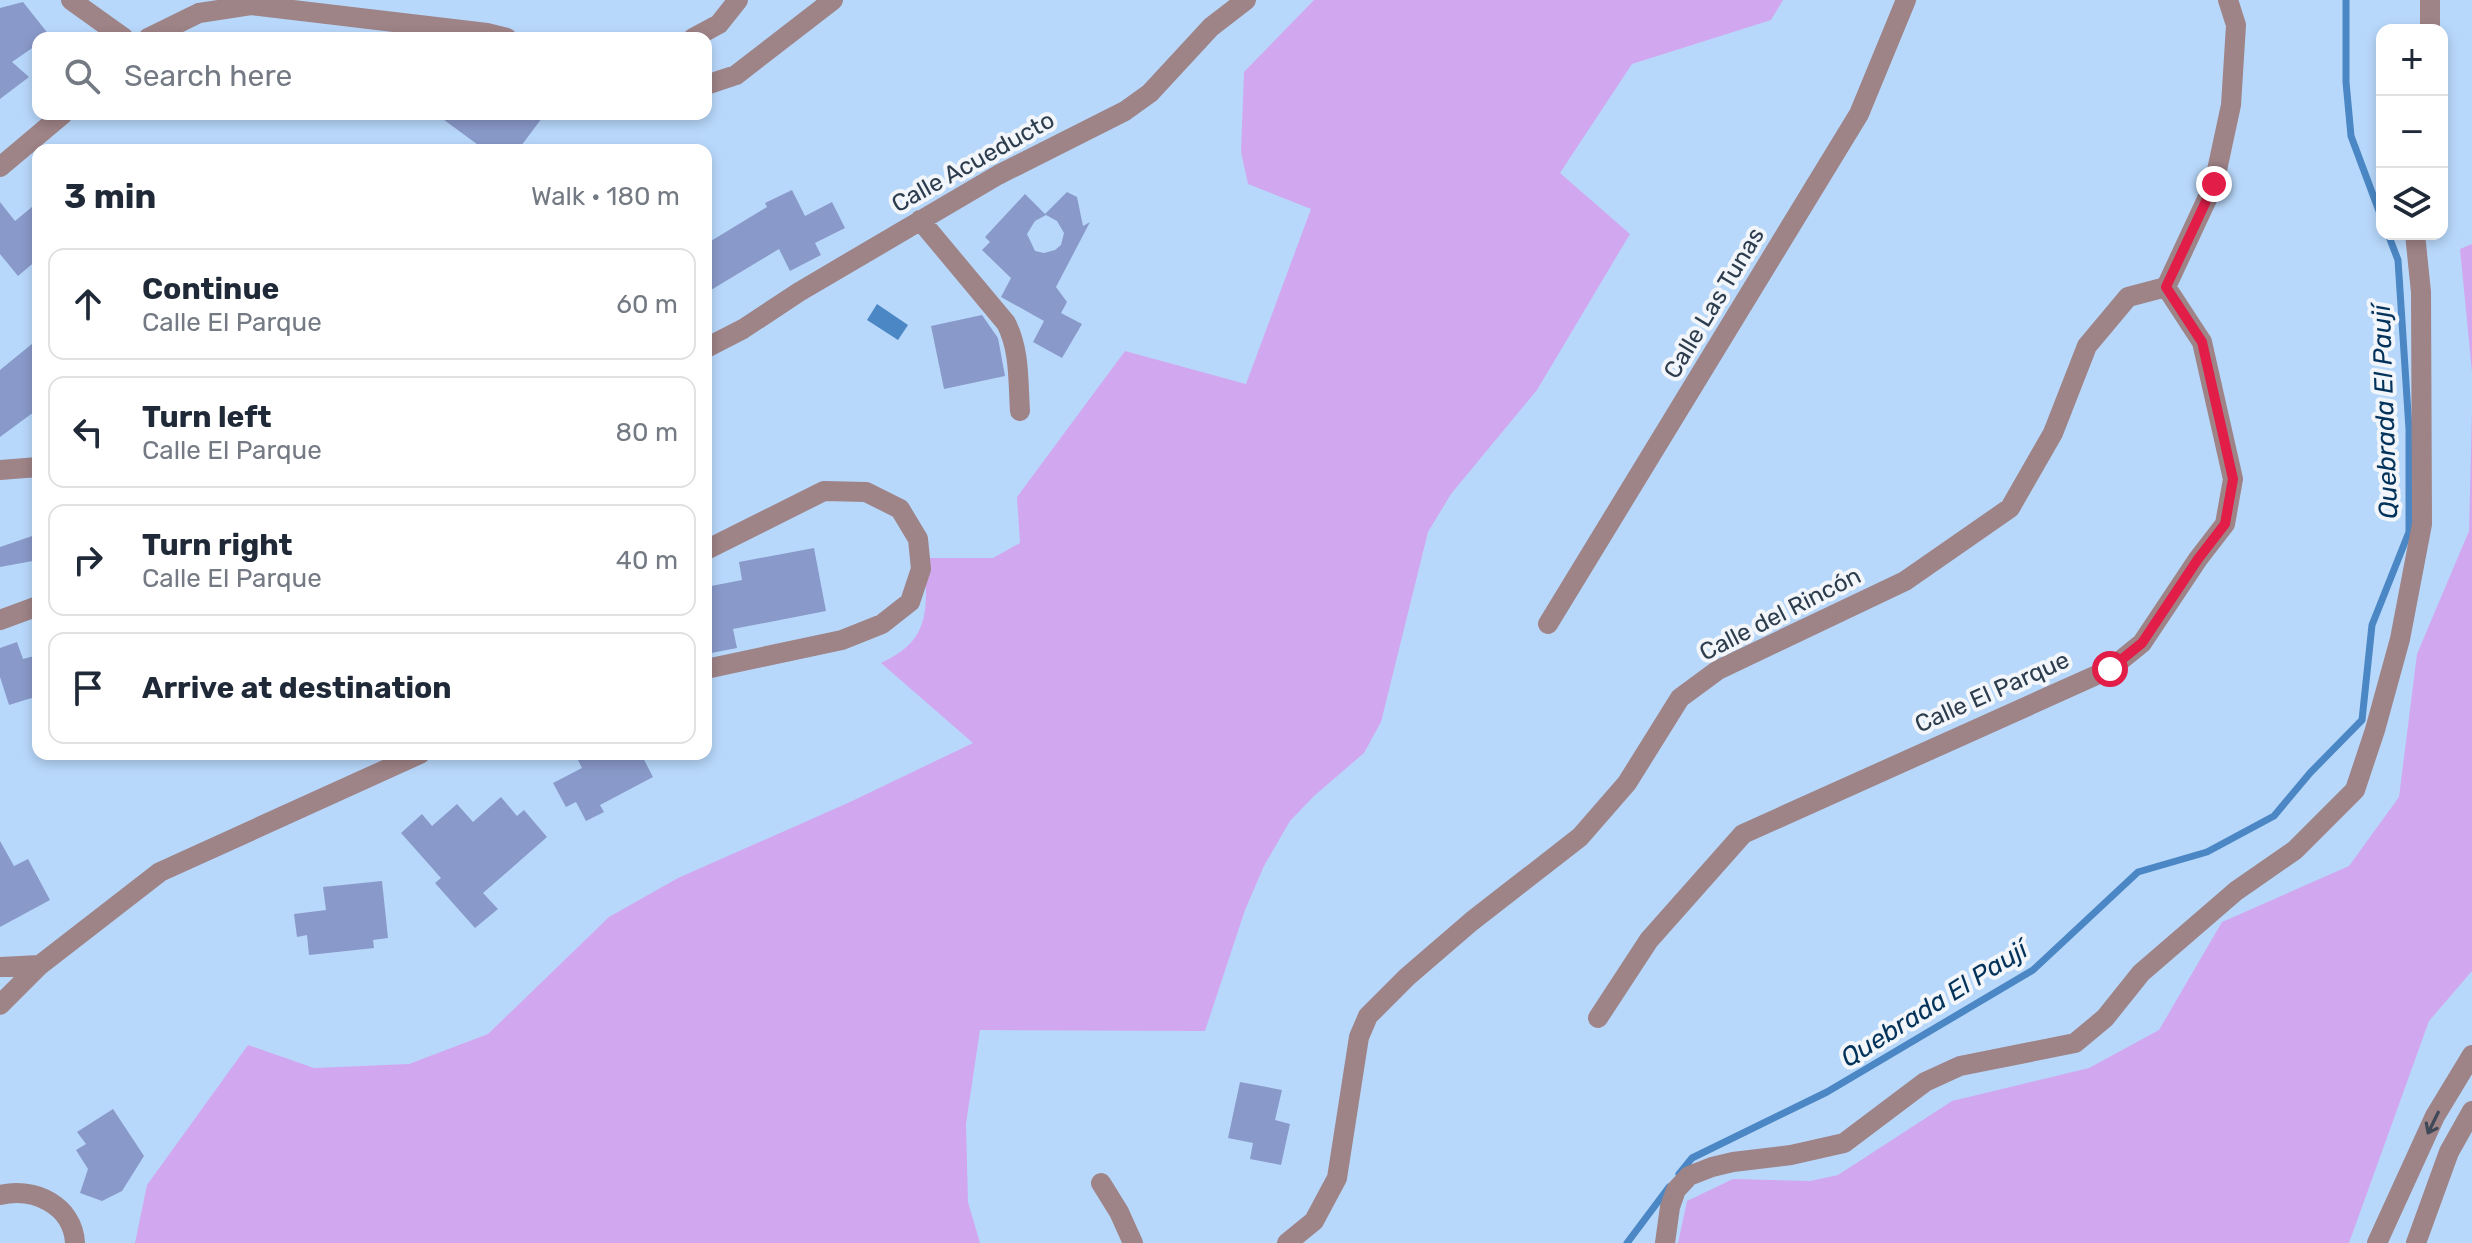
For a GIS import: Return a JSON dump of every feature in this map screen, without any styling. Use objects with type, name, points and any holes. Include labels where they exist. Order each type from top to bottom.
[{"type":"street","points":[[71,0],[116,32]]},
{"type":"street","points":[[704,32],[719,24],[738,0]]},
{"type":"street","points":[[712,83],[736,75],[833,0]]},
{"type":"street","name":"Calle Acueducto","points":[[712,345],[998,175],[1125,111],[1150,93],[1211,27],[1246,0]]},
{"type":"street","name":"Calle Las Tunas","points":[[1548,624],[1859,114],[1906,0]]},
{"type":"street","points":[[2166,287],[2214,184],[2228,118],[2236,25],[2228,0]]},
{"type":"street","points":[[2430,0],[2430,24]]},
{"type":"street","points":[[160,32],[199,13],[251,5],[466,32]]},
{"type":"street","points":[[0,167],[56,120]]},
{"type":"street","points":[[920,220],[1006,323],[1016,353],[1020,411]]},
{"type":"street","points":[[1665,1243],[1670,1207],[1676,1190],[1689,1176],[1733,1162],[1791,1155],[1844,1143],[1925,1082],[1960,1066],[2075,1043],[2105,1018],[2141,973],[2236,891],[2295,850],[2355,790],[2400,639],[2422,524],[2421,292],[2416,240]]},
{"type":"street","name":"Calle El Parque","points":[[1598,1018],[1649,940],[1743,834],[2110,669],[2142,643],[2225,524],[2233,479],[2202,342],[2166,287]]},
{"type":"street","name":"Calle del Rincón","points":[[1287,1243],[1314,1221],[1337,1178],[1359,1037],[1368,1016],[1407,977],[1472,921],[1580,837],[1627,783],[1680,698],[1718,670],[1905,581],[2010,508],[2053,433],[2087,346],[2128,297],[2166,287]]},
{"type":"street","points":[[0,470],[32,467]]},
{"type":"street","points":[[712,547],[824,491],[866,492],[900,509],[918,539],[921,569],[910,602],[882,624],[842,640],[712,668]]},
{"type":"street","points":[[0,620],[32,608]]},
{"type":"street","points":[[0,1005],[40,965],[160,872],[407,760]]},
{"type":"street","points":[[0,967],[40,965]]},
{"type":"street","points":[[2377,1243],[2435,1116],[2472,1055]]},
{"type":"street","points":[[2416,1243],[2449,1152],[2472,1111]]},
{"type":"street","points":[[1101,1183],[1133,1243]]},
{"type":"street","points":[[0,1195],[28,1193],[51,1201],[68,1218],[75,1233],[75,1243]]},
{"type":"shaded area","points":[[1314,0],[1783,0],[1771,20],[1632,64],[1560,173],[1630,234],[1537,390],[1451,494],[1428,532],[1381,722],[1364,753],[1290,821],[1264,866],[1245,910],[1205,1031],[980,1030],[966,1124],[968,1202],[980,1243],[135,1243],[147,1185],[248,1045],[314,1068],[409,1064],[488,1034],[609,917],[678,878],[850,802],[973,743],[881,663],[910,643],[918,632],[925,607],[926,558],[993,558],[1020,543],[1017,497],[1125,351],[1246,384],[1311,209],[1248,184],[1241,152],[1244,72]]},
{"type":"shaded area","points":[[2472,244],[2472,372],[2460,249]]},
{"type":"shaded area","points":[[2472,410],[2472,971],[2429,1021],[2349,1243],[1678,1243],[1687,1201],[1733,1179],[1810,1181],[1838,1175],[1952,1101],[2089,1068],[2159,1030],[2222,922],[2349,866],[2399,797],[2417,654],[2469,531]]},
{"type":"water","points":[[877,304],[908,325],[898,340],[867,320]]},
{"type":"building","points":[[23,2],[47,32],[32,32],[32,48],[12,62],[29,77],[0,99],[0,8]]},
{"type":"building","points":[[444,120],[540,120],[522,144],[477,144]]},
{"type":"building","points":[[792,190],[805,216],[832,202],[845,228],[815,243],[821,255],[790,271],[779,249],[712,289],[712,240],[767,207],[765,203]]},
{"type":"building","points":[[1067,192],[1077,197],[1083,226],[1090,222],[1056,287],[1067,302],[1061,313],[1082,324],[1062,358],[1033,342],[1044,321],[1001,297],[1011,278],[982,250],[990,242],[985,237],[1025,194],[1045,214]],"holes":[[[1046,215],[1057,221],[1064,233],[1061,245],[1044,253],[1035,251],[1027,234],[1035,221]]]},
{"type":"building","points":[[0,202],[15,221],[32,207],[32,264],[18,276],[0,254]]},
{"type":"building","points":[[982,315],[998,338],[1005,376],[944,389],[931,326]]},
{"type":"building","points":[[32,344],[32,413],[0,437],[0,370]]},
{"type":"building","points":[[32,536],[32,561],[0,567],[0,547]]},
{"type":"building","points":[[814,548],[826,611],[733,629],[737,648],[712,653],[712,586],[742,580],[739,562]]},
{"type":"building","points":[[17,642],[23,659],[32,657],[32,698],[9,705],[0,677],[0,648]]},
{"type":"building","points":[[578,760],[644,760],[653,777],[600,805],[604,812],[586,821],[576,802],[566,807],[553,783],[582,768]]},
{"type":"building","points":[[501,797],[517,816],[524,810],[547,837],[483,893],[498,909],[475,928],[435,883],[441,878],[401,833],[422,814],[432,826],[457,804],[473,822]]},
{"type":"building","points":[[0,841],[14,866],[28,859],[50,900],[0,927]]},
{"type":"building","points":[[382,881],[388,938],[373,940],[374,948],[309,955],[307,935],[297,937],[294,914],[326,910],[323,887]]},
{"type":"building","points":[[1240,1082],[1282,1090],[1275,1120],[1290,1124],[1281,1165],[1250,1159],[1253,1143],[1228,1138]]},
{"type":"building","points":[[113,1109],[144,1156],[122,1191],[102,1201],[80,1193],[88,1169],[76,1150],[86,1144],[77,1132]]},
{"type":"waterway","name":"Quebrada El Paují","points":[[2346,0],[2346,82],[2351,136],[2376,203]]},
{"type":"waterway","name":"Quebrada El Paují","points":[[1679,1174],[1692,1158],[1827,1092],[2033,970],[2138,872],[2207,852],[2274,816],[2310,773],[2362,720],[2372,625],[2409,532],[2409,429],[2398,260],[2390,240]]},
{"type":"waterway","name":"Quebrada El Paují","points":[[1627,1243],[1669,1187]]},
{"type":"route","points":[[2110,669],[2142,643],[2225,524],[2233,479],[2202,342],[2166,287],[2214,184]]}]
